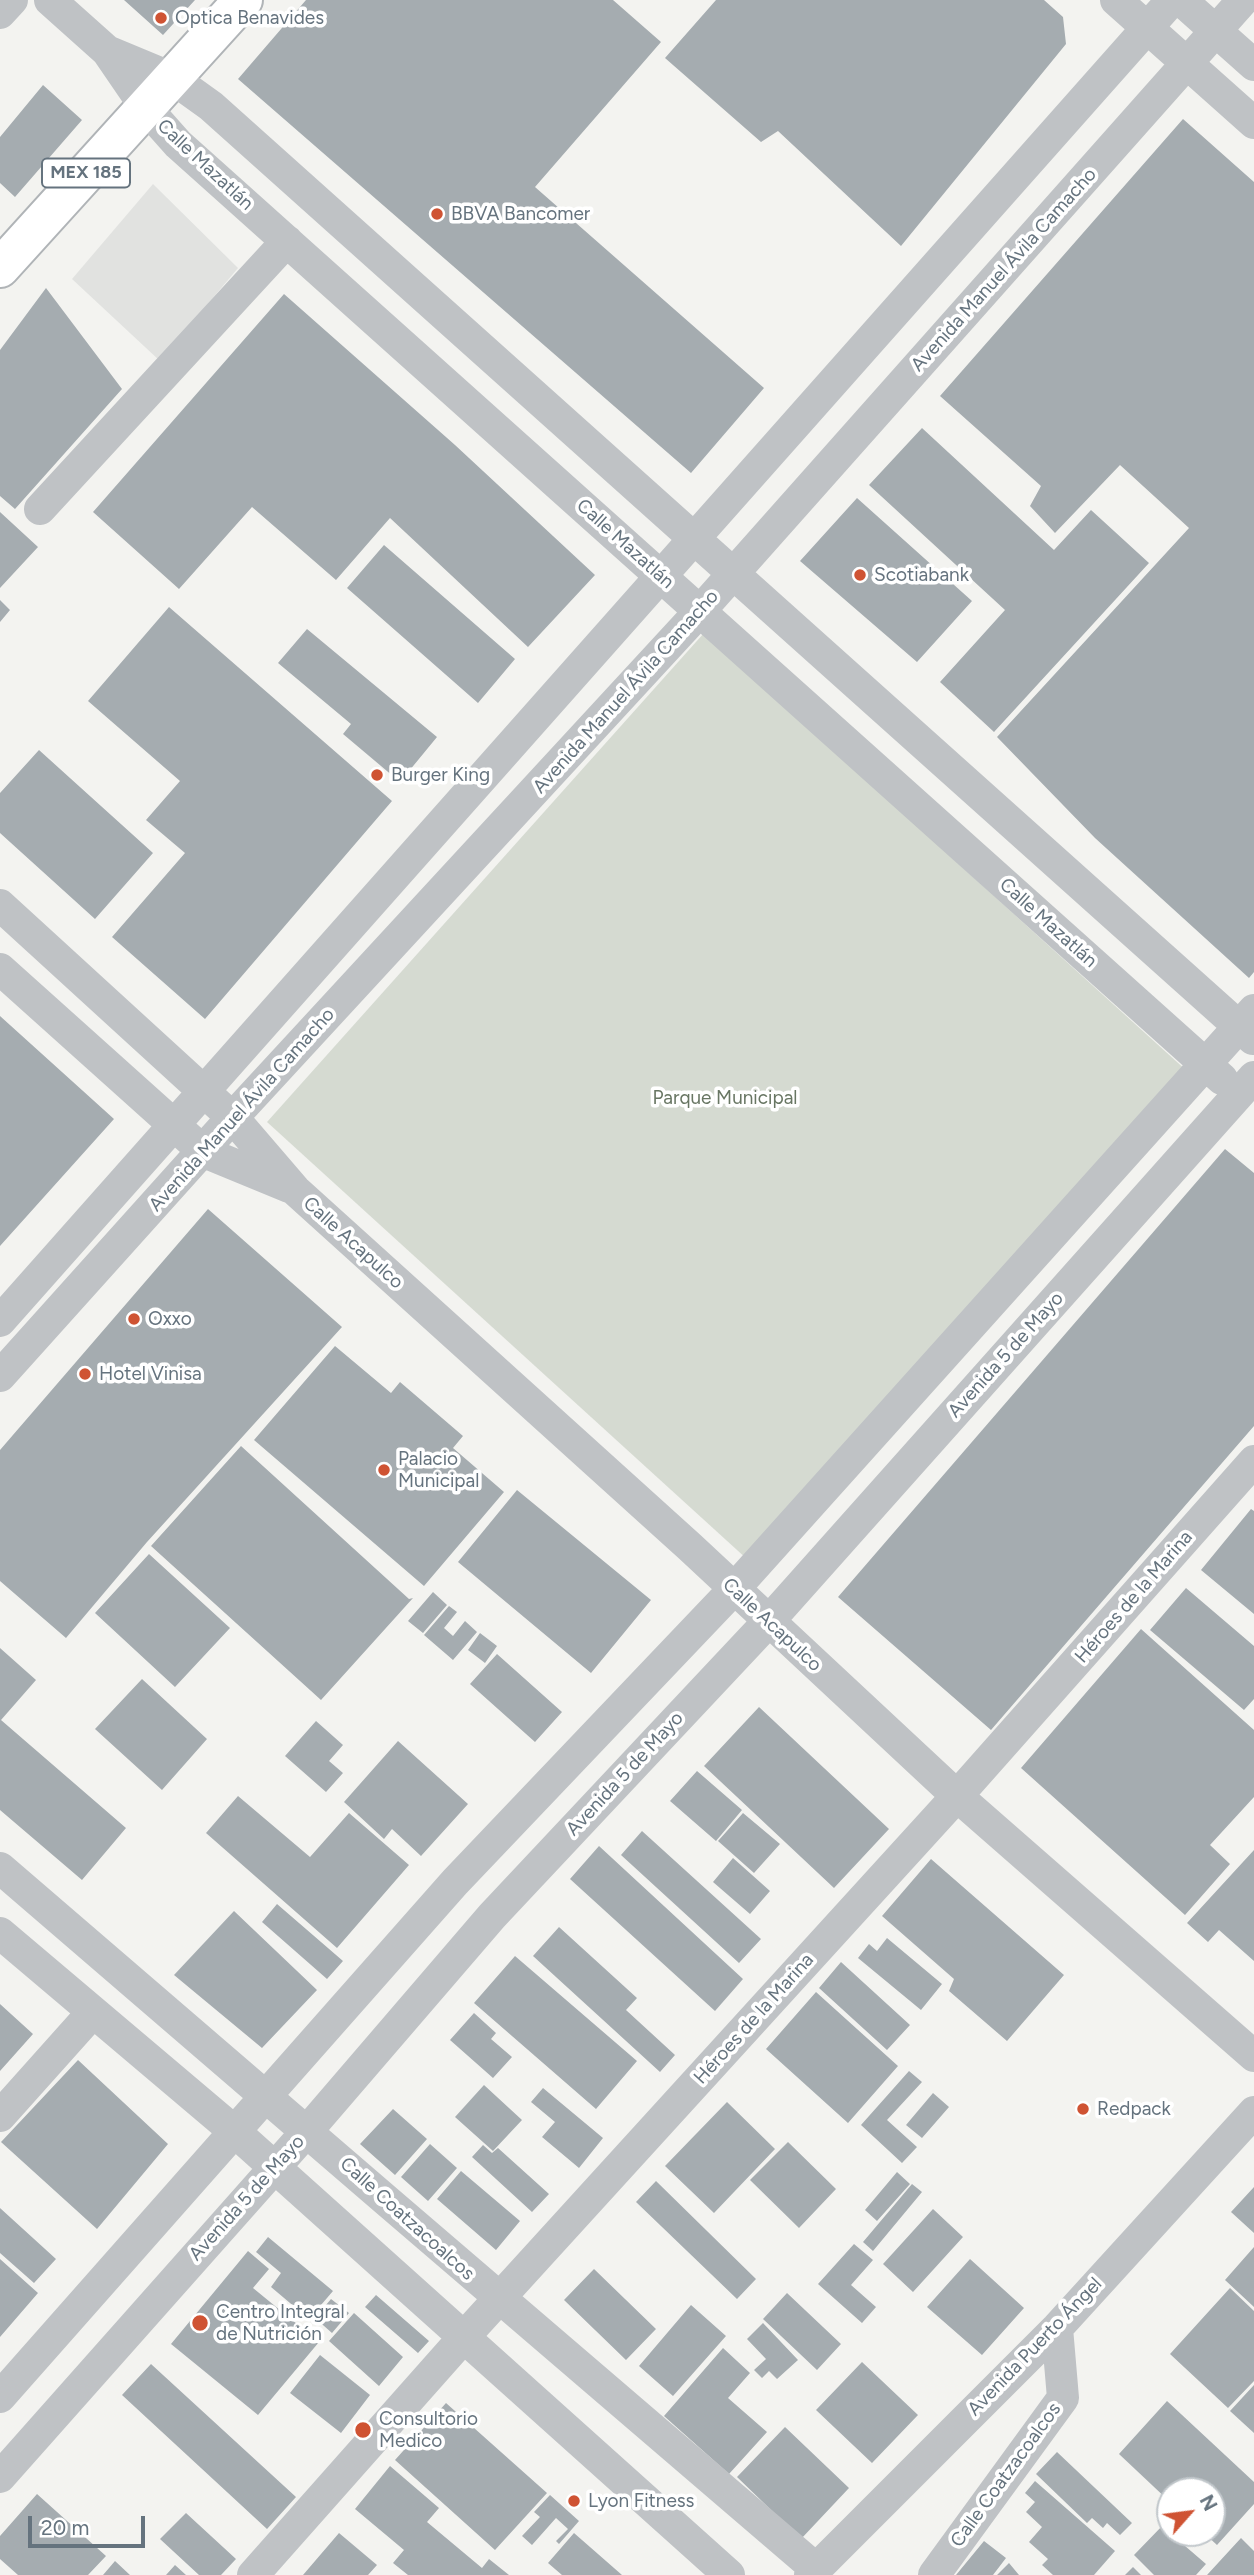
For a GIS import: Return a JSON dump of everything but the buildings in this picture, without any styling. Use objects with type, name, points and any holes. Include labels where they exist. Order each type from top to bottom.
[{"type":"main road","name":"MEX 185","points":[[0,268],[243,0]]},
{"type":"street","points":[[0,13],[12,0]]},
{"type":"street","name":"Calle Mazatlán","points":[[50,0],[107,51],[146,108],[178,144],[1206,1064],[1249,1093]]},
{"type":"street","points":[[1116,0],[1254,123]]},
{"type":"street","name":"Avenida Manuel Ávila Camacho","points":[[0,1321],[1172,0]]},
{"type":"street","points":[[1181,0],[1254,65]]},
{"type":"street","name":"Avenida Manuel Ávila Camacho","points":[[0,1376],[700,611],[1243,0]]},
{"type":"street","name":"Calle Mazatlán","points":[[107,51],[173,78],[211,106],[733,574],[1249,1025]]},
{"type":"street","points":[[40,509],[287,241]]},
{"type":"street","name":"Calle Acapulco","points":[[0,905],[234,1119],[295,1189],[957,1796],[1254,2056]]},
{"type":"street","name":"Calle Acapulco","points":[[0,969],[204,1152],[295,1189]]},
{"type":"street","points":[[0,2397],[455,1882],[734,1589],[1206,1064],[1249,1025]]},
{"type":"street","name":"Avenida 5 de Mayo","points":[[0,2477],[275,2167],[492,1916],[768,1622],[1249,1093]]},
{"type":"street","name":"Héroes de la Marina","points":[[253,2575],[464,2337],[957,1796],[1254,1461]]},
{"type":"street","name":"Calle Coatzacoalcos","points":[[0,1868],[267,2094],[498,2300],[813,2572]]},
{"type":"street","points":[[455,1882],[492,1916]]},
{"type":"street","points":[[0,1933],[275,2167],[729,2575]]},
{"type":"street","points":[[0,2116],[93,2012]]},
{"type":"street","name":"Avenida Puerto Ángel","points":[[813,2572],[1057,2328],[1254,2112]]},
{"type":"street","name":"Calle Coatzacoalcos","points":[[934,2575],[1063,2398],[1057,2328]]},
{"type":"shaded area","points":[[153,184],[238,268],[160,361],[72,279]]},
{"type":"green space","name":"Parque Municipal","points":[[704,633],[1188,1072],[748,1560],[267,1122]]},
{"type":"place","name":"Optica Benavides","points":[[161,18]]},
{"type":"place","name":"BBVA Bancomer","points":[[437,214]]},
{"type":"place","name":"Scotiabank","points":[[860,575]]},
{"type":"place","name":"Burger King","points":[[377,775]]},
{"type":"place","name":"Oxxo","points":[[134,1319]]},
{"type":"place","name":"Hotel Vinisa","points":[[85,1374]]},
{"type":"place","name":"Palacio Municipal","points":[[384,1470]]},
{"type":"place","name":"Redpack","points":[[1083,2109]]},
{"type":"place","name":"Centro Integral de Nutrición","points":[[200,2323]]},
{"type":"place","name":"Consultorio Medico","points":[[363,2430]]},
{"type":"place","name":"Lyon Fitness","points":[[574,2501]]}]
